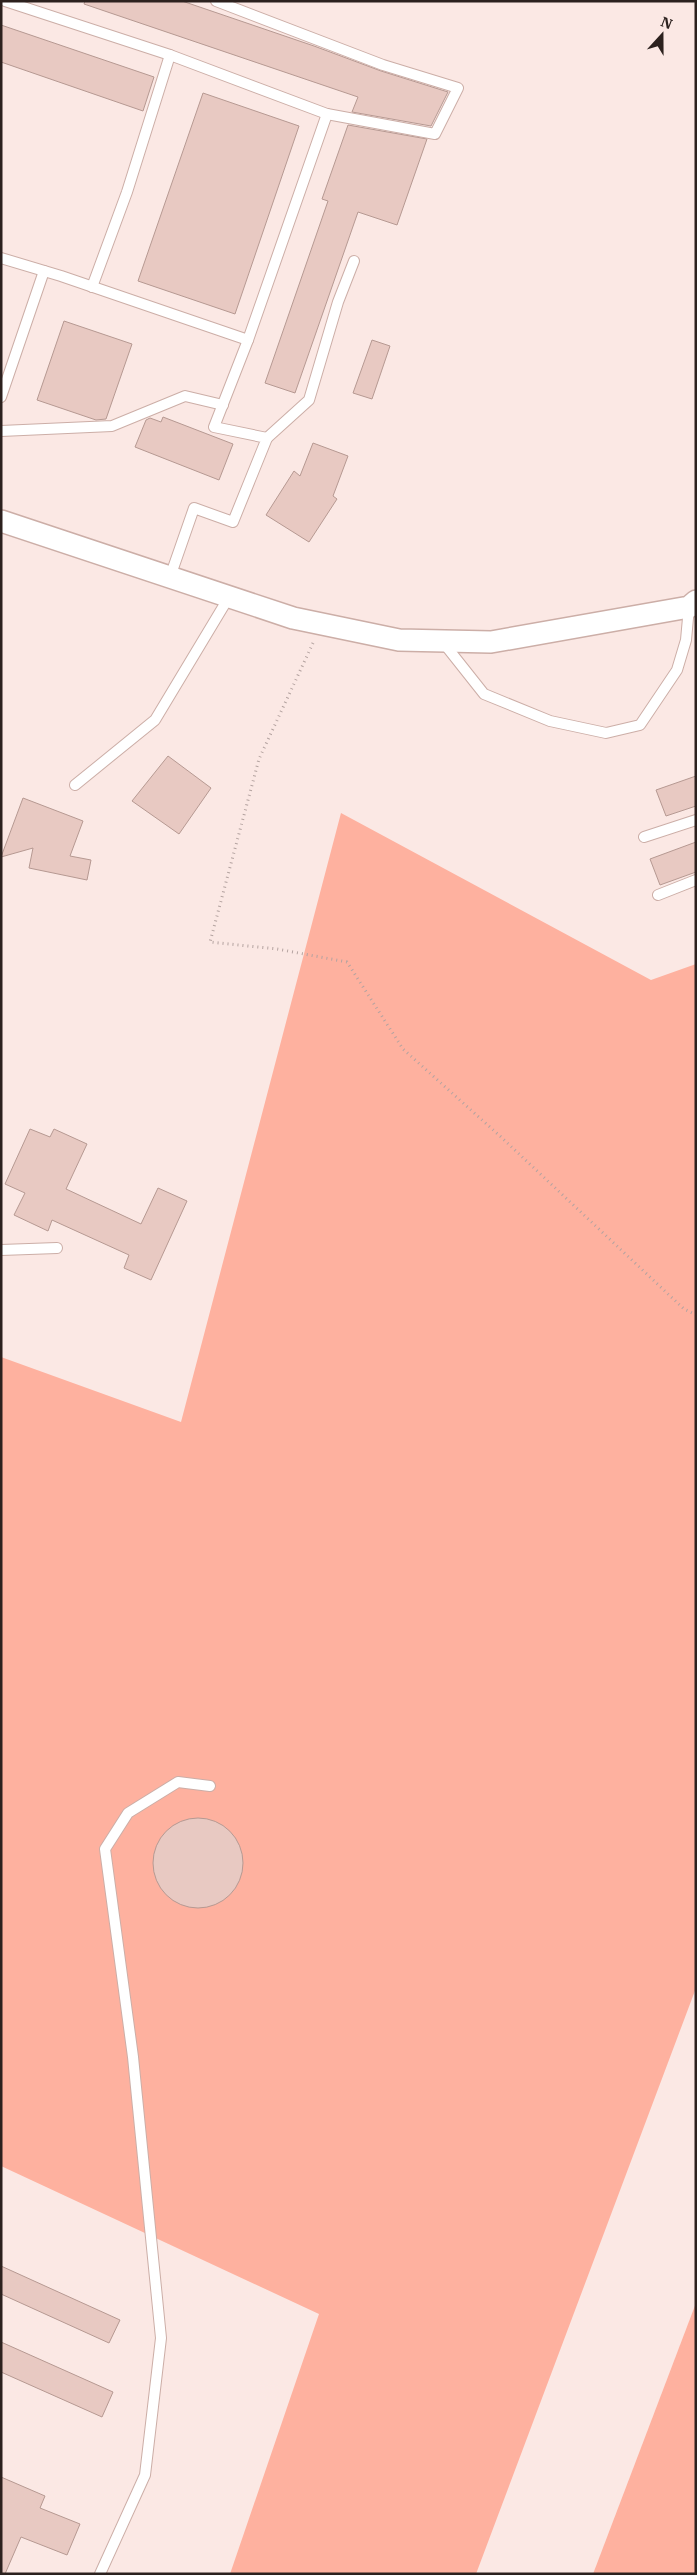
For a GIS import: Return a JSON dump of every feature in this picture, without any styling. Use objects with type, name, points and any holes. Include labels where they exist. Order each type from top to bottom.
[{"type":"street","points":[[1,521],[293,618],[399,640],[491,642],[692,604]]},
{"type":"lane","points":[[4,1],[170,55],[327,114],[435,134],[458,88],[383,65],[216,1]]},
{"type":"lane","points":[[92,287],[127,192],[170,55]]},
{"type":"lane","points":[[267,438],[214,427],[248,340],[327,114]]},
{"type":"lane","points":[[1,258],[248,340]]},
{"type":"lane","points":[[170,577],[194,508],[233,522],[267,438],[308,400],[338,302],[354,261]]},
{"type":"lane","points":[[1,397],[44,271]]},
{"type":"lane","points":[[1,431],[112,426],[185,396],[223,405]]},
{"type":"lane","points":[[75,785],[155,720],[229,597]]},
{"type":"lane","points":[[442,641],[484,694],[550,721],[606,733],[640,725],[677,670],[686,640],[692,604]]},
{"type":"lane","points":[[644,837],[696,820]]},
{"type":"lane","points":[[658,895],[696,880]]},
{"type":"lane","points":[[1,1250],[57,1248]]},
{"type":"lane","points":[[100,2574],[145,2475],[161,2338],[133,2057],[105,1849],[128,1813],[161,1792],[178,1782],[210,1786]]},
{"type":"path","points":[[321,624],[259,760],[210,942],[277,950],[347,962],[403,1049],[501,1137],[684,1309],[696,1315]]},
{"type":"shaded area","points":[[341,813],[651,980],[696,964],[696,1988],[476,2574],[230,2574],[319,2314],[1,2166],[1,1357],[181,1422]]},
{"type":"shaded area","points":[[696,2303],[696,2574],[593,2574]]},
{"type":"building","points":[[85,1],[182,1],[381,71],[448,92],[431,126],[352,112],[358,97],[84,4]]},
{"type":"building","points":[[1,25],[154,77],[143,111],[1,62]]},
{"type":"building","points":[[203,93],[299,126],[235,314],[138,281]]},
{"type":"building","points":[[348,125],[427,139],[397,225],[358,212],[295,393],[265,383],[328,201],[322,199]]},
{"type":"building","points":[[64,321],[132,344],[106,419],[96,420],[37,400]]},
{"type":"building","points":[[372,340],[390,346],[372,399],[353,393]]},
{"type":"building","points":[[163,417],[233,444],[219,480],[135,447],[146,420],[150,418],[161,422]]},
{"type":"building","points":[[313,443],[348,456],[333,496],[337,499],[309,542],[266,515],[294,471],[300,476]]},
{"type":"building","points":[[168,756],[211,788],[179,834],[132,801]]},
{"type":"building","points":[[696,776],[696,806],[666,816],[656,790]]},
{"type":"building","points":[[23,798],[83,821],[70,856],[91,860],[87,880],[29,868],[33,848],[1,857]]},
{"type":"building","points":[[696,842],[696,872],[660,885],[650,859]]},
{"type":"building","points":[[30,1129],[50,1137],[54,1129],[87,1144],[66,1189],[141,1224],[158,1188],[187,1201],[151,1280],[124,1268],[129,1255],[52,1220],[48,1231],[14,1215],[25,1193],[5,1184]]},
{"type":"building","points":[[198,1818],[215,1821],[230,1831],[240,1846],[243,1863],[240,1880],[230,1895],[215,1905],[198,1908],[181,1905],[166,1895],[156,1880],[153,1863],[156,1846],[166,1831],[181,1821]]},
{"type":"building","points":[[1,2266],[120,2320],[109,2343],[1,2294]]},
{"type":"building","points":[[1,2342],[113,2392],[102,2417],[1,2372]]},
{"type":"building","points":[[1,2477],[45,2496],[40,2508],[80,2524],[67,2555],[21,2537],[5,2574],[1,2574]]}]
